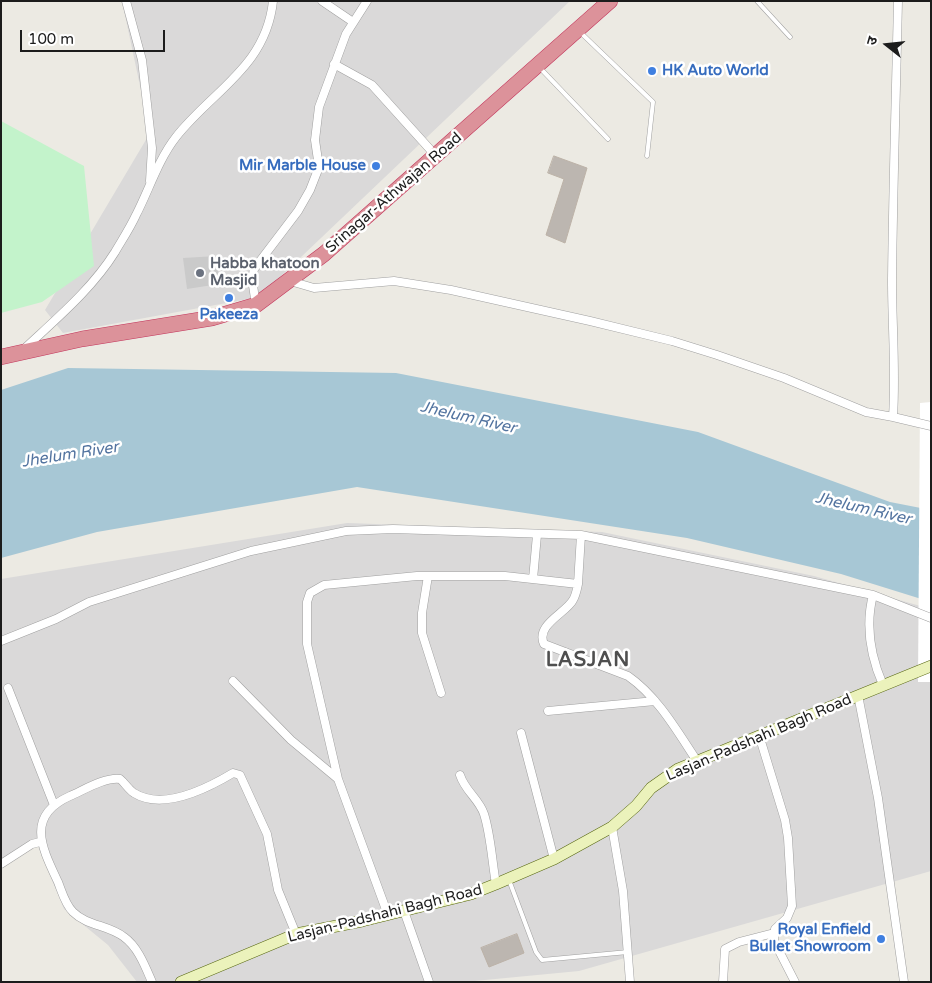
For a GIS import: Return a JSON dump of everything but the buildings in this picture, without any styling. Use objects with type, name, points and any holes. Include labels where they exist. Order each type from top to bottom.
[{"type":"highway","name":"Srinagar-Athwajan Road","points":[[1,357],[82,339],[212,318],[256,305],[290,281],[436,156],[606,3]]},
{"type":"street","points":[[126,1],[142,60],[152,148],[149,188]]},
{"type":"street","points":[[21,352],[73,302],[103,268],[136,216],[175,138],[232,82],[256,51],[264,34],[273,1]]},
{"type":"street","points":[[322,1],[353,22]]},
{"type":"street","points":[[256,305],[252,279],[254,269],[305,200],[317,172],[319,160],[315,146],[315,134],[319,107],[334,64],[353,22],[367,1]]},
{"type":"street","points":[[893,417],[895,373],[892,337],[892,236],[898,1]]},
{"type":"street","points":[[334,64],[372,85],[436,156]]},
{"type":"street","points":[[290,281],[314,288],[394,281],[451,290],[581,319],[672,341],[717,355],[784,378],[866,412],[931,426]]},
{"type":"street","points":[[1,640],[56,619],[89,602],[251,551],[346,532],[392,529],[581,535],[873,595],[931,618]]},
{"type":"street","points":[[534,580],[537,535]]},
{"type":"street","points":[[581,535],[578,584],[573,600],[545,629],[542,638],[544,644],[628,676],[637,682],[655,701],[697,761]]},
{"type":"street","points":[[388,915],[338,779],[307,644],[306,624],[310,593],[324,585],[428,576],[505,576],[578,584]]},
{"type":"street","points":[[428,576],[422,613],[422,633],[441,693]]},
{"type":"street","points":[[873,595],[870,606],[869,640],[882,685]]},
{"type":"street","name":"Lasjan-Padshahi Bagh Road","points":[[181,982],[296,934],[404,911],[471,894],[496,884],[554,858],[612,827],[626,817],[651,788],[665,777],[697,761],[759,735],[787,726],[931,666]]},
{"type":"street","points":[[233,681],[291,740],[338,779]]},
{"type":"street","points":[[8,688],[54,805]]},
{"type":"street","points":[[858,695],[879,807],[904,982]]},
{"type":"street","points":[[548,711],[655,701]]},
{"type":"street","points":[[521,733],[554,858]]},
{"type":"street","points":[[759,735],[785,820],[788,838],[792,906],[790,914],[776,926],[774,932],[778,949],[796,982]]},
{"type":"street","points":[[152,982],[134,946],[124,937],[86,921],[73,912],[65,899],[40,842],[45,816],[54,805],[74,794],[115,779],[120,779],[134,792],[142,796],[172,798],[190,794],[234,773],[238,774],[267,834],[274,878],[296,934]]},
{"type":"street","points":[[460,775],[464,788],[479,804],[484,815],[496,884]]},
{"type":"street","points":[[612,827],[623,891],[630,982]]},
{"type":"street","points":[[1,864],[32,844],[40,842]]},
{"type":"street","points":[[404,911],[429,982]]},
{"type":"street","points":[[723,982],[722,963],[725,949],[739,942],[774,932]]},
{"type":"lane","points":[[757,1],[790,36]]},
{"type":"lane","points":[[578,29],[653,102],[647,156]]},
{"type":"lane","points":[[538,65],[608,139]]},
{"type":"lane","points":[[508,878],[536,952],[542,960],[628,952]]},
{"type":"shaded area","points":[[122,1],[570,1],[259,297],[63,333],[45,310],[150,133]]},
{"type":"shaded area","name":"Habba khatoon Masjid","points":[[217,256],[219,284],[187,289],[183,258]]},
{"type":"shaded area","points":[[347,523],[602,532],[814,576],[931,609],[931,871],[579,971],[464,982],[137,982],[108,945],[64,909],[37,844],[1,861],[1,579]]},
{"type":"green space","points":[[1,121],[84,166],[94,266],[42,302],[1,313]]},
{"type":"water","name":"Jhelum River","points":[[68,368],[396,373],[698,432],[890,502],[931,510],[931,602],[841,574],[687,538],[357,487],[97,532],[1,558],[1,390]]},
{"type":"pier","points":[[931,402],[931,682],[918,682],[920,403]]},
{"type":"place","name":"HK Auto World","points":[[652,71]]},
{"type":"place","name":"Mir Marble House","points":[[376,166]]},
{"type":"place","name":"Habba khatoon Masjid","points":[[200,273]]},
{"type":"place","name":"Pakeeza","points":[[229,298]]},
{"type":"place","name":"Royal Enfield Bullet Showroom","points":[[881,939]]},
{"type":"district","name":"LASJAN","points":[[588,661]]}]
